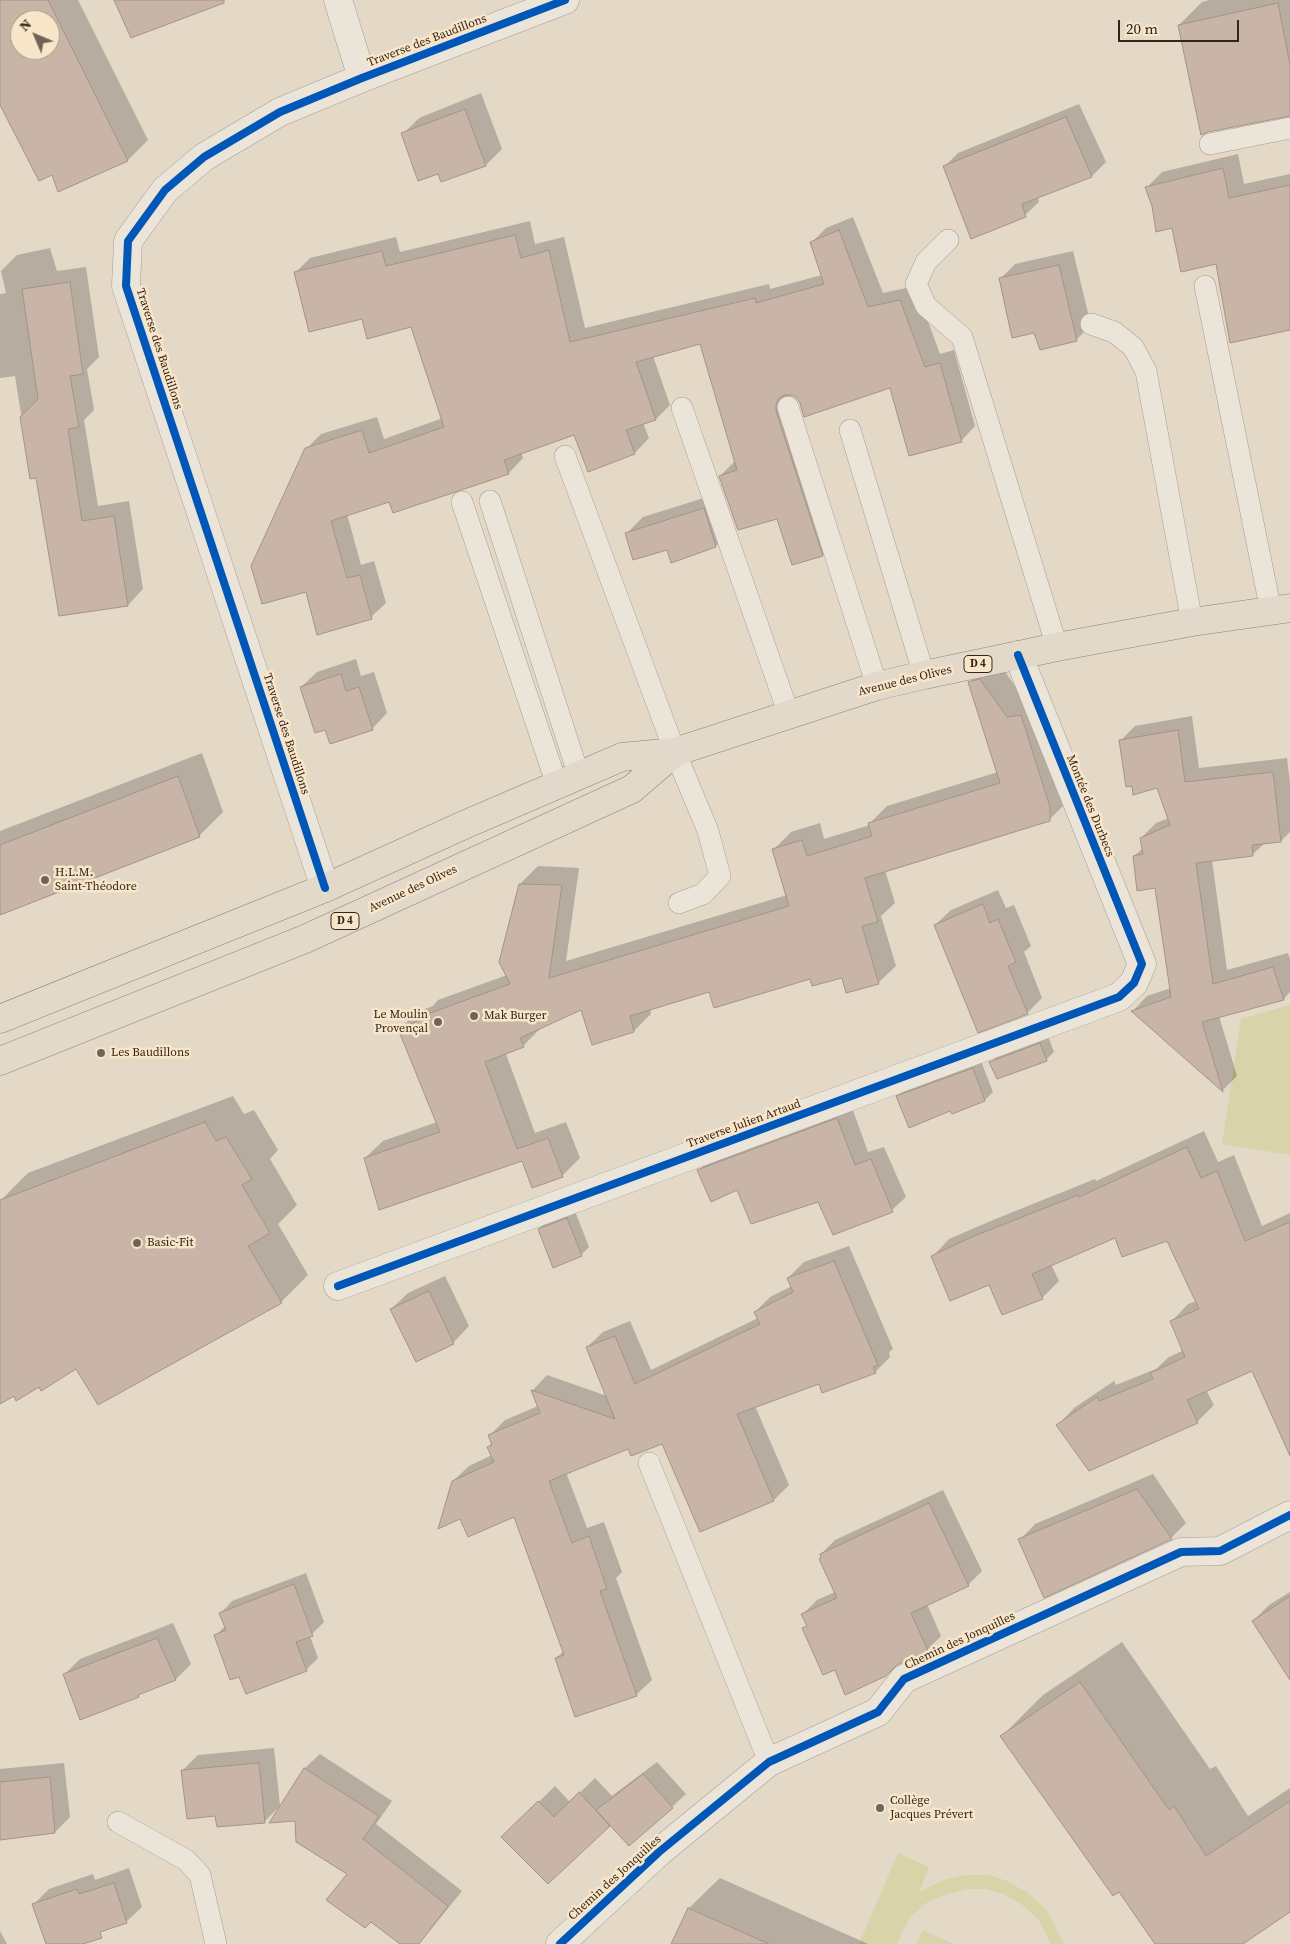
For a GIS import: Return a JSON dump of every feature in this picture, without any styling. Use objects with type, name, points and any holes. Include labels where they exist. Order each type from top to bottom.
[{"type":"main road","name":"Avenue des Olives","points":[[0,1019],[325,888],[622,757],[674,752],[877,686],[924,675],[1057,646],[1192,622],[1281,610]]},
{"type":"main road","name":"Avenue des Olives","points":[[0,1061],[305,939],[632,788],[674,752]]},
{"type":"street","points":[[338,0],[362,78]]},
{"type":"street","name":"Traverse des Baudillons","points":[[325,888],[129,296],[126,286],[128,242],[165,190],[198,162],[280,112],[362,78],[564,0]]},
{"type":"street","name":"Montée des Durbecs","points":[[1018,655],[1142,964]]},
{"type":"street","name":"Traverse Julien Artaud","points":[[338,1286],[1119,997],[1134,983],[1142,964]]},
{"type":"street","name":"Chemin des Jonquilles","points":[[560,1944],[659,1852],[769,1762],[878,1712],[904,1679],[1181,1552],[1220,1551],[1290,1515]]},
{"type":"lane","points":[[1210,144],[1290,128]]},
{"type":"lane","points":[[948,240],[926,262],[916,284],[926,306],[962,337],[1057,646]]},
{"type":"lane","points":[[1205,286],[1281,610]]},
{"type":"lane","points":[[1091,324],[1114,332],[1133,347],[1146,371],[1192,622]]},
{"type":"lane","points":[[788,407],[877,686]]},
{"type":"lane","points":[[682,408],[788,715]]},
{"type":"lane","points":[[850,430],[924,675]]},
{"type":"lane","points":[[565,456],[674,752],[708,831],[720,876],[703,894],[679,903]]},
{"type":"lane","points":[[462,502],[568,780]]},
{"type":"lane","points":[[490,502],[568,780]]},
{"type":"lane","points":[[649,1463],[769,1762]]},
{"type":"lane","points":[[118,1822],[186,1860],[200,1875],[216,1944]]},
{"type":"shaded area","points":[[1290,1005],[1290,1155],[1222,1144],[1241,1019]]},
{"type":"shaded area","points":[[898,1853],[929,1867],[919,1892],[941,1881],[964,1875],[989,1875],[1007,1881],[1028,1893],[1048,1912],[1064,1944],[1051,1944],[1039,1920],[1021,1904],[1003,1894],[986,1889],[969,1889],[947,1894],[926,1903],[909,1918],[897,1944],[859,1944]]},
{"type":"shaded area","points":[[923,1930],[954,1944],[916,1944]]},
{"type":"building","points":[[0,0],[48,0],[53,10],[10,10],[10,60],[60,60],[60,24],[128,161],[58,192],[52,175],[39,181],[0,105]]},
{"type":"building","points":[[114,0],[224,0],[224,3],[131,38]]},
{"type":"building","points":[[1278,3],[1290,65],[1290,116],[1201,135],[1178,25]]},
{"type":"building","points":[[465,109],[486,166],[441,182],[438,174],[418,181],[401,133]]},
{"type":"building","points":[[1066,117],[1092,177],[1022,204],[1026,217],[971,239],[943,166]]},
{"type":"building","points":[[1223,168],[1229,198],[1290,185],[1290,330],[1230,343],[1216,264],[1181,272],[1172,228],[1156,232],[1152,206],[1145,187]]},
{"type":"building","points":[[839,230],[868,307],[900,300],[925,367],[940,363],[962,442],[909,456],[890,388],[804,417],[796,397],[785,395],[779,398],[776,404],[776,411],[823,556],[792,565],[777,519],[738,530],[719,476],[737,470],[700,344],[636,362],[656,420],[626,430],[635,454],[588,472],[574,435],[504,460],[509,474],[393,513],[389,502],[331,521],[347,578],[360,575],[372,619],[317,635],[306,592],[262,604],[251,566],[305,448],[362,430],[369,453],[444,427],[411,327],[367,339],[362,319],[309,332],[294,272],[382,251],[386,266],[515,235],[521,258],[549,250],[570,342],[755,298],[756,303],[824,284],[810,242]]},
{"type":"building","points":[[1059,265],[1077,341],[1040,350],[1034,333],[1012,338],[999,278]]},
{"type":"building","points":[[70,282],[83,374],[70,376],[79,427],[68,429],[82,521],[114,516],[128,606],[59,616],[36,478],[30,479],[20,417],[38,399],[22,289]]},
{"type":"building","points":[[704,508],[716,547],[671,563],[667,550],[633,560],[625,533]]},
{"type":"building","points":[[341,674],[346,691],[359,687],[373,730],[330,744],[325,730],[315,733],[300,687]]},
{"type":"building","points":[[980,679],[1007,717],[1021,715],[1050,807],[1050,821],[865,878],[878,922],[862,926],[879,984],[846,993],[842,978],[812,986],[810,979],[714,1008],[709,992],[630,1016],[634,1032],[592,1045],[581,1010],[520,1038],[524,1047],[485,1062],[517,1149],[548,1138],[563,1177],[532,1188],[522,1161],[379,1210],[364,1158],[440,1132],[398,1029],[420,1020],[419,1017],[510,984],[499,962],[519,884],[562,885],[549,978],[789,906],[772,849],[802,840],[807,856],[872,836],[868,823],[1000,783],[968,682]]},
{"type":"building","points":[[1178,730],[1185,782],[1273,772],[1281,842],[1252,845],[1253,856],[1196,863],[1213,984],[1273,967],[1284,1000],[1202,1022],[1223,1092],[1131,1011],[1171,997],[1155,888],[1137,891],[1133,856],[1143,854],[1140,838],[1170,825],[1157,788],[1133,795],[1132,786],[1126,787],[1119,740]]},
{"type":"building","name":"H.L.M. Saint-Théodore","points":[[178,776],[200,837],[0,915],[0,845]]},
{"type":"building","points":[[983,904],[990,923],[998,919],[1016,962],[1008,966],[1028,1014],[978,1033],[934,925]]},
{"type":"building","points":[[1040,1043],[1047,1061],[997,1079],[989,1062]]},
{"type":"building","points":[[973,1068],[985,1101],[952,1114],[950,1111],[909,1128],[896,1096]]},
{"type":"building","points":[[837,1118],[855,1165],[871,1159],[893,1212],[833,1235],[818,1202],[751,1224],[737,1190],[711,1202],[697,1170]]},
{"type":"building","points":[[205,1122],[216,1141],[226,1137],[252,1179],[242,1185],[270,1233],[248,1246],[282,1303],[98,1405],[76,1369],[41,1391],[39,1387],[16,1401],[14,1396],[0,1404],[0,1200]]},
{"type":"building","points":[[1187,1147],[1201,1178],[1217,1171],[1245,1241],[1290,1222],[1290,1456],[1252,1371],[1187,1400],[1198,1423],[1089,1471],[1056,1425],[1097,1397],[1099,1401],[1153,1379],[1150,1373],[1185,1357],[1170,1321],[1199,1309],[1167,1241],[1122,1257],[1115,1238],[1032,1274],[1043,1299],[1002,1315],[989,1285],[950,1301],[931,1256],[974,1236],[1078,1195],[1079,1197]]},
{"type":"building","points":[[567,1218],[582,1256],[553,1268],[538,1229]]},
{"type":"building","points":[[834,1261],[878,1365],[873,1367],[876,1373],[822,1393],[819,1384],[737,1414],[774,1501],[700,1532],[662,1444],[631,1456],[628,1449],[549,1481],[572,1543],[589,1536],[607,1589],[600,1591],[637,1696],[575,1717],[555,1658],[564,1655],[514,1517],[468,1537],[460,1519],[438,1529],[452,1481],[494,1462],[487,1447],[492,1445],[488,1435],[540,1413],[531,1390],[615,1419],[586,1347],[615,1336],[635,1384],[760,1324],[754,1312],[793,1292],[787,1278]]},
{"type":"building","points":[[429,1291],[454,1344],[416,1362],[390,1309]]},
{"type":"building","points":[[1137,1489],[1172,1539],[1044,1598],[1018,1539]]},
{"type":"building","points":[[929,1503],[969,1586],[911,1613],[928,1651],[897,1665],[886,1676],[845,1695],[835,1670],[823,1675],[802,1628],[807,1626],[801,1614],[837,1598],[819,1559],[821,1558],[820,1554]]},
{"type":"building","points":[[294,1584],[313,1636],[296,1642],[307,1671],[246,1694],[239,1677],[230,1680],[214,1635],[226,1630],[219,1613]]},
{"type":"building","points":[[1290,1596],[1290,1680],[1252,1621]]},
{"type":"building","points":[[157,1638],[176,1680],[80,1720],[63,1674]]},
{"type":"building","points":[[1080,1682],[1169,1810],[1174,1806],[1206,1856],[1290,1801],[1290,1912],[1243,1944],[1155,1944],[1119,1892],[1113,1896],[1000,1736]]},
{"type":"building","points":[[259,1763],[265,1823],[217,1827],[215,1816],[187,1819],[181,1770]]},
{"type":"building","points":[[304,1768],[379,1816],[363,1839],[448,1906],[419,1944],[400,1944],[371,1922],[365,1928],[326,1900],[347,1874],[296,1842],[295,1821],[269,1823]]},
{"type":"building","points":[[643,1774],[673,1808],[629,1846],[596,1810]]},
{"type":"building","points":[[50,1777],[55,1833],[0,1840],[0,1782]]},
{"type":"building","points":[[579,1792],[610,1826],[548,1884],[501,1837],[538,1801],[554,1817]]},
{"type":"building","points":[[114,1883],[127,1923],[100,1932],[102,1938],[83,1944],[46,1944],[32,1904],[77,1889],[79,1894]]},
{"type":"building","points":[[688,1908],[769,1944],[671,1944]]},
{"type":"cycle path","points":[[325,888],[126,286],[128,241],[165,190],[204,157],[280,112],[362,78],[565,0]]},
{"type":"cycle path","points":[[338,1286],[1119,997],[1134,983],[1142,964],[1018,655]]},
{"type":"cycle path","points":[[560,1944],[659,1852],[769,1762],[878,1712],[904,1679],[1181,1552],[1220,1551],[1290,1515]]},
{"type":"place","name":"H.L.M. Saint-Théodore","points":[[45,880]]},
{"type":"place","name":"Mak Burger","points":[[474,1016]]},
{"type":"place","name":"Le Moulin Provençal","points":[[438,1022]]},
{"type":"place","name":"Les Baudillons","points":[[101,1053]]},
{"type":"place","name":"Basic-Fit","points":[[137,1243]]},
{"type":"place","name":"Collège Jacques Prévert","points":[[880,1808]]}]
